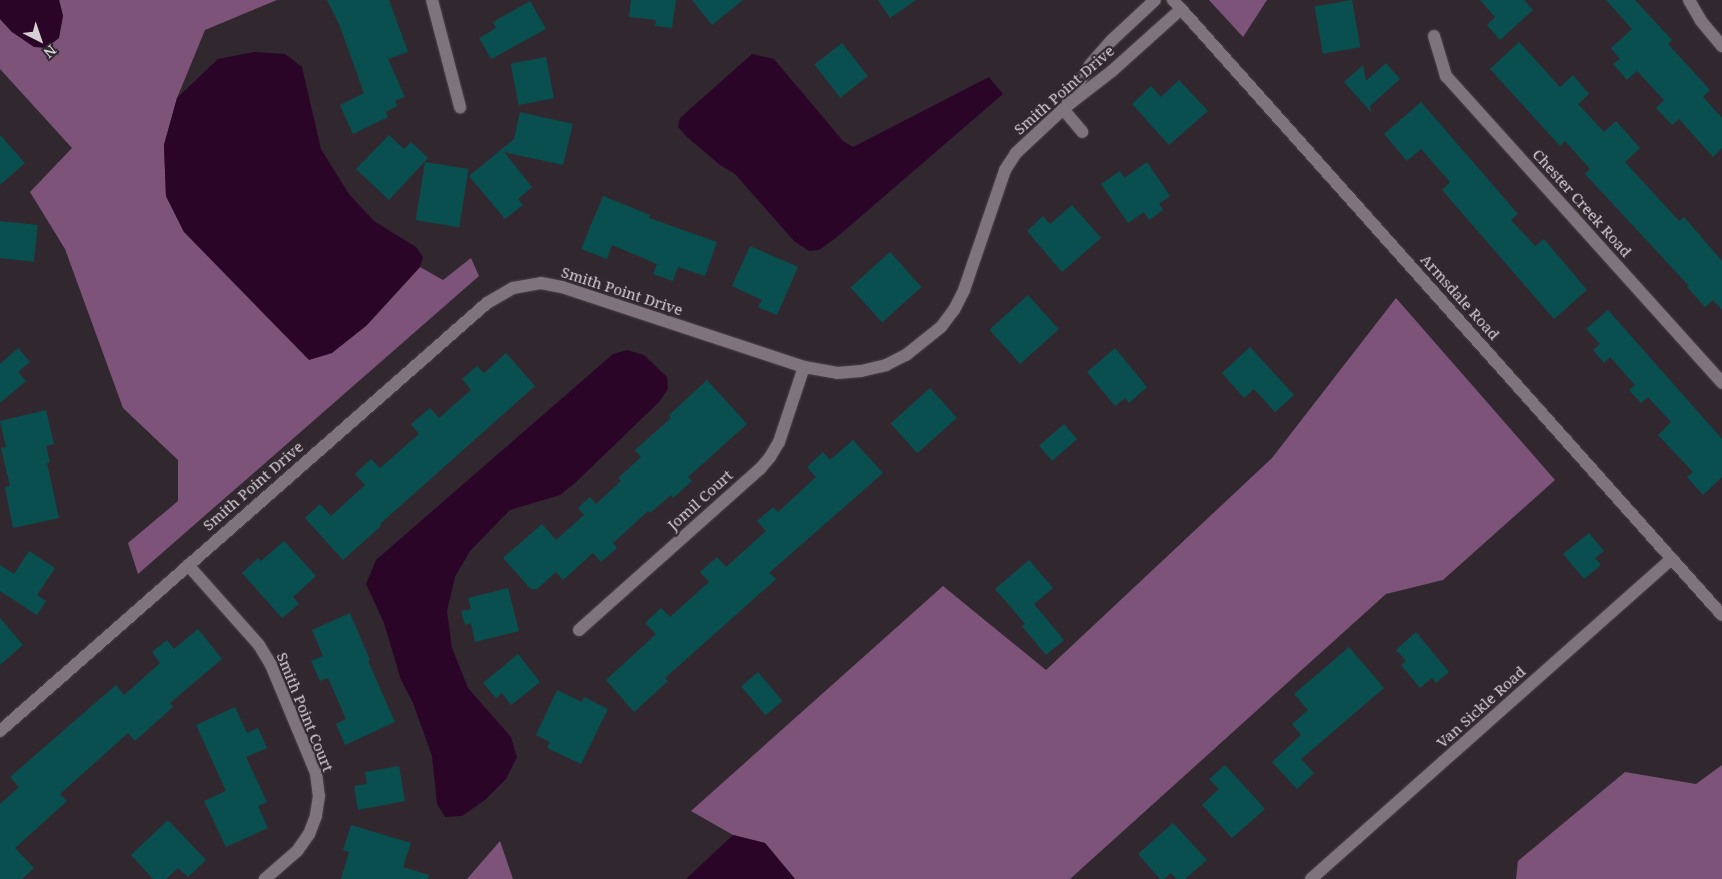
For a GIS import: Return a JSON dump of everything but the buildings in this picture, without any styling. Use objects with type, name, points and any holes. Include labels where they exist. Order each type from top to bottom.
[{"type":"street","points":[[432,0],[460,107]]},
{"type":"street","points":[[1082,132],[1063,109],[1090,65],[1111,41],[1155,0]]},
{"type":"street","points":[[1689,0],[1701,21],[1722,46]]},
{"type":"street","name":"Smith Point Drive","points":[[0,731],[487,303],[513,288],[541,284],[562,287],[804,368],[837,373],[861,371],[886,365],[924,342],[941,327],[964,290],[1005,170],[1016,153],[1063,109],[1112,71],[1177,4]]},
{"type":"street","name":"Armsdale Road","points":[[1177,4],[1722,615]]},
{"type":"street","name":"Chester Creek Road","points":[[1434,36],[1446,76],[1722,383]]},
{"type":"street","name":"Jomil Court","points":[[579,630],[760,469],[779,442],[804,368]]},
{"type":"street","name":"Van Sickle Road","points":[[1311,879],[1672,559]]},
{"type":"street","name":"Smith Point Court","points":[[188,565],[263,651],[271,665],[316,773],[319,796],[316,816],[309,834],[298,851],[265,879]]},
{"type":"shaded area","points":[[0,0],[59,0],[63,16],[59,38],[46,48],[34,47],[12,32],[0,19]]},
{"type":"shaded area","points":[[59,0],[277,0],[205,30],[177,98],[164,145],[166,196],[184,232],[366,326],[420,267],[443,280],[471,258],[479,276],[138,574],[128,543],[178,501],[178,460],[123,408],[65,249],[30,192],[72,148],[0,69],[0,19],[12,32],[63,16]]},
{"type":"shaded area","points":[[1209,0],[1267,0],[1243,37]]},
{"type":"shaded area","points":[[254,52],[285,54],[302,67],[321,149],[349,194],[374,221],[416,247],[423,257],[420,267],[366,326],[332,353],[309,360],[184,232],[166,196],[164,145],[177,98],[218,59]]},
{"type":"shaded area","points":[[752,54],[774,59],[843,141],[853,147],[989,77],[1003,94],[837,237],[819,250],[809,251],[794,241],[735,174],[720,165],[678,127],[680,118]]},
{"type":"shaded area","points":[[1396,298],[1555,480],[1443,580],[1386,594],[1070,879],[795,879],[765,843],[733,835],[691,811],[943,586],[1046,670],[1272,458]]},
{"type":"shaded area","points":[[627,350],[644,355],[667,377],[668,389],[659,402],[575,483],[560,495],[510,510],[470,551],[455,577],[447,611],[452,648],[468,688],[511,737],[517,757],[506,779],[485,800],[462,816],[445,817],[437,804],[432,756],[413,703],[401,680],[384,623],[366,584],[376,560],[613,354]]},
{"type":"shaded area","points":[[1722,765],[1722,879],[1516,879],[1518,861],[1625,772],[1696,784]]},
{"type":"shaded area","points":[[733,835],[765,843],[795,879],[686,879]]},
{"type":"shaded area","points":[[500,841],[513,879],[467,879]]}]
